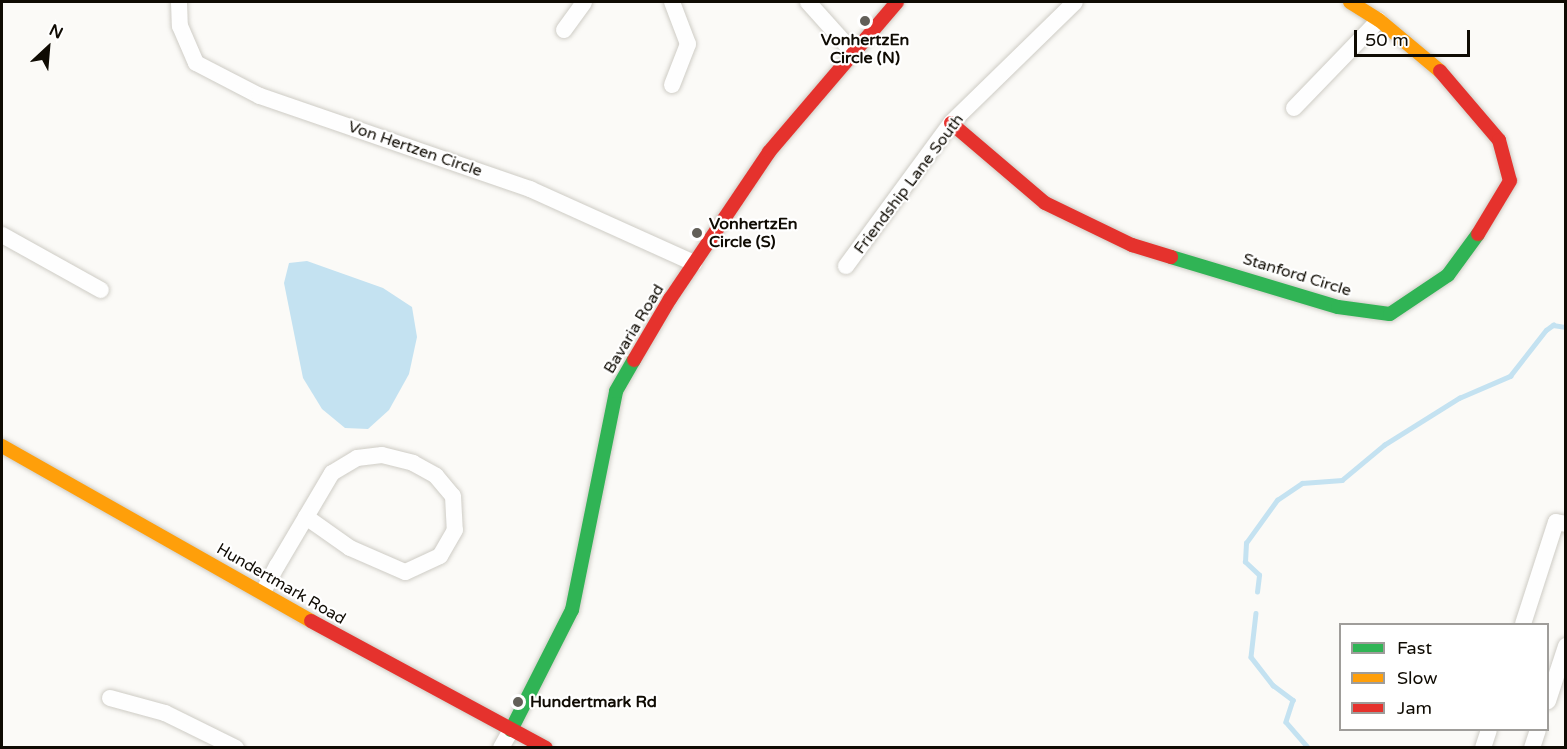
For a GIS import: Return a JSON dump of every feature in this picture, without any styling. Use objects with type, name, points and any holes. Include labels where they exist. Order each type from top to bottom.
[{"type":"street","name":"Von Hertzen Circle","points":[[178,2],[180,26],[196,63],[260,96],[530,189],[694,264]]},
{"type":"street","points":[[564,30],[584,2]]},
{"type":"street","points":[[672,2],[688,44],[672,85]]},
{"type":"street","points":[[808,2],[852,51]]},
{"type":"street","name":"Bavaria Road","points":[[511,730],[572,610],[616,391],[694,264],[769,152],[852,51],[897,2]]},
{"type":"street","name":"Friendship Lane South","points":[[846,266],[951,123],[1075,2]]},
{"type":"street","name":"Stanford Circle","points":[[951,123],[1045,203],[1132,245],[1338,307],[1390,314],[1449,275],[1484,227],[1510,181],[1499,140],[1448,78],[1379,20],[1350,2]]},
{"type":"street","points":[[1294,108],[1379,20]]},
{"type":"street","points":[[2,235],[101,290]]},
{"type":"street","name":"Hundertmark Road","points":[[2,446],[436,692],[546,747]]},
{"type":"street","points":[[263,592],[306,517],[332,473],[357,458],[382,455],[413,463],[436,476],[453,496],[455,530],[440,556],[405,572],[350,548],[306,517]]},
{"type":"street","points":[[1523,623],[1556,522],[1566,524]]},
{"type":"street","points":[[1549,698],[1566,646]]},
{"type":"street","points":[[110,698],[165,712],[236,747]]},
{"type":"street","points":[[501,747],[511,730]]},
{"type":"street","points":[[1483,747],[1488,731]]},
{"type":"street","points":[[1532,747],[1537,731]]},
{"type":"water","points":[[307,261],[383,288],[412,307],[417,337],[409,374],[389,410],[368,429],[345,428],[322,409],[303,378],[284,283],[289,263]]},
{"type":"waterway","points":[[1257,592],[1259,575],[1245,562],[1246,543],[1277,500],[1302,483],[1342,480],[1384,445],[1459,398],[1510,376],[1546,330],[1553,325],[1566,327]]},
{"type":"waterway","points":[[1256,613],[1251,657],[1273,685],[1293,700],[1286,722],[1309,748]]},
{"type":"traffic: fast","points":[[1171,257],[1338,307],[1390,314],[1448,275],[1478,234]]},
{"type":"traffic: fast","points":[[511,730],[572,610],[616,391],[634,360]]},
{"type":"traffic: slow","points":[[1350,2],[1379,20],[1440,71]]},
{"type":"traffic: slow","points":[[2,446],[311,621]]},
{"type":"traffic: jam","points":[[634,360],[670,299],[769,152],[897,2]]},
{"type":"traffic: jam","points":[[1440,71],[1499,140],[1510,181],[1478,234]]},
{"type":"traffic: jam","points":[[951,123],[1045,203],[1132,245],[1171,257]]},
{"type":"traffic: jam","points":[[311,621],[546,748]]},
{"type":"place","name":"VonhertzEn Circle (N)","points":[[865,21]]},
{"type":"place","name":"VonhertzEn Circle (S)","points":[[697,233]]},
{"type":"place","name":"Hundertmark Rd","points":[[518,702]]}]
